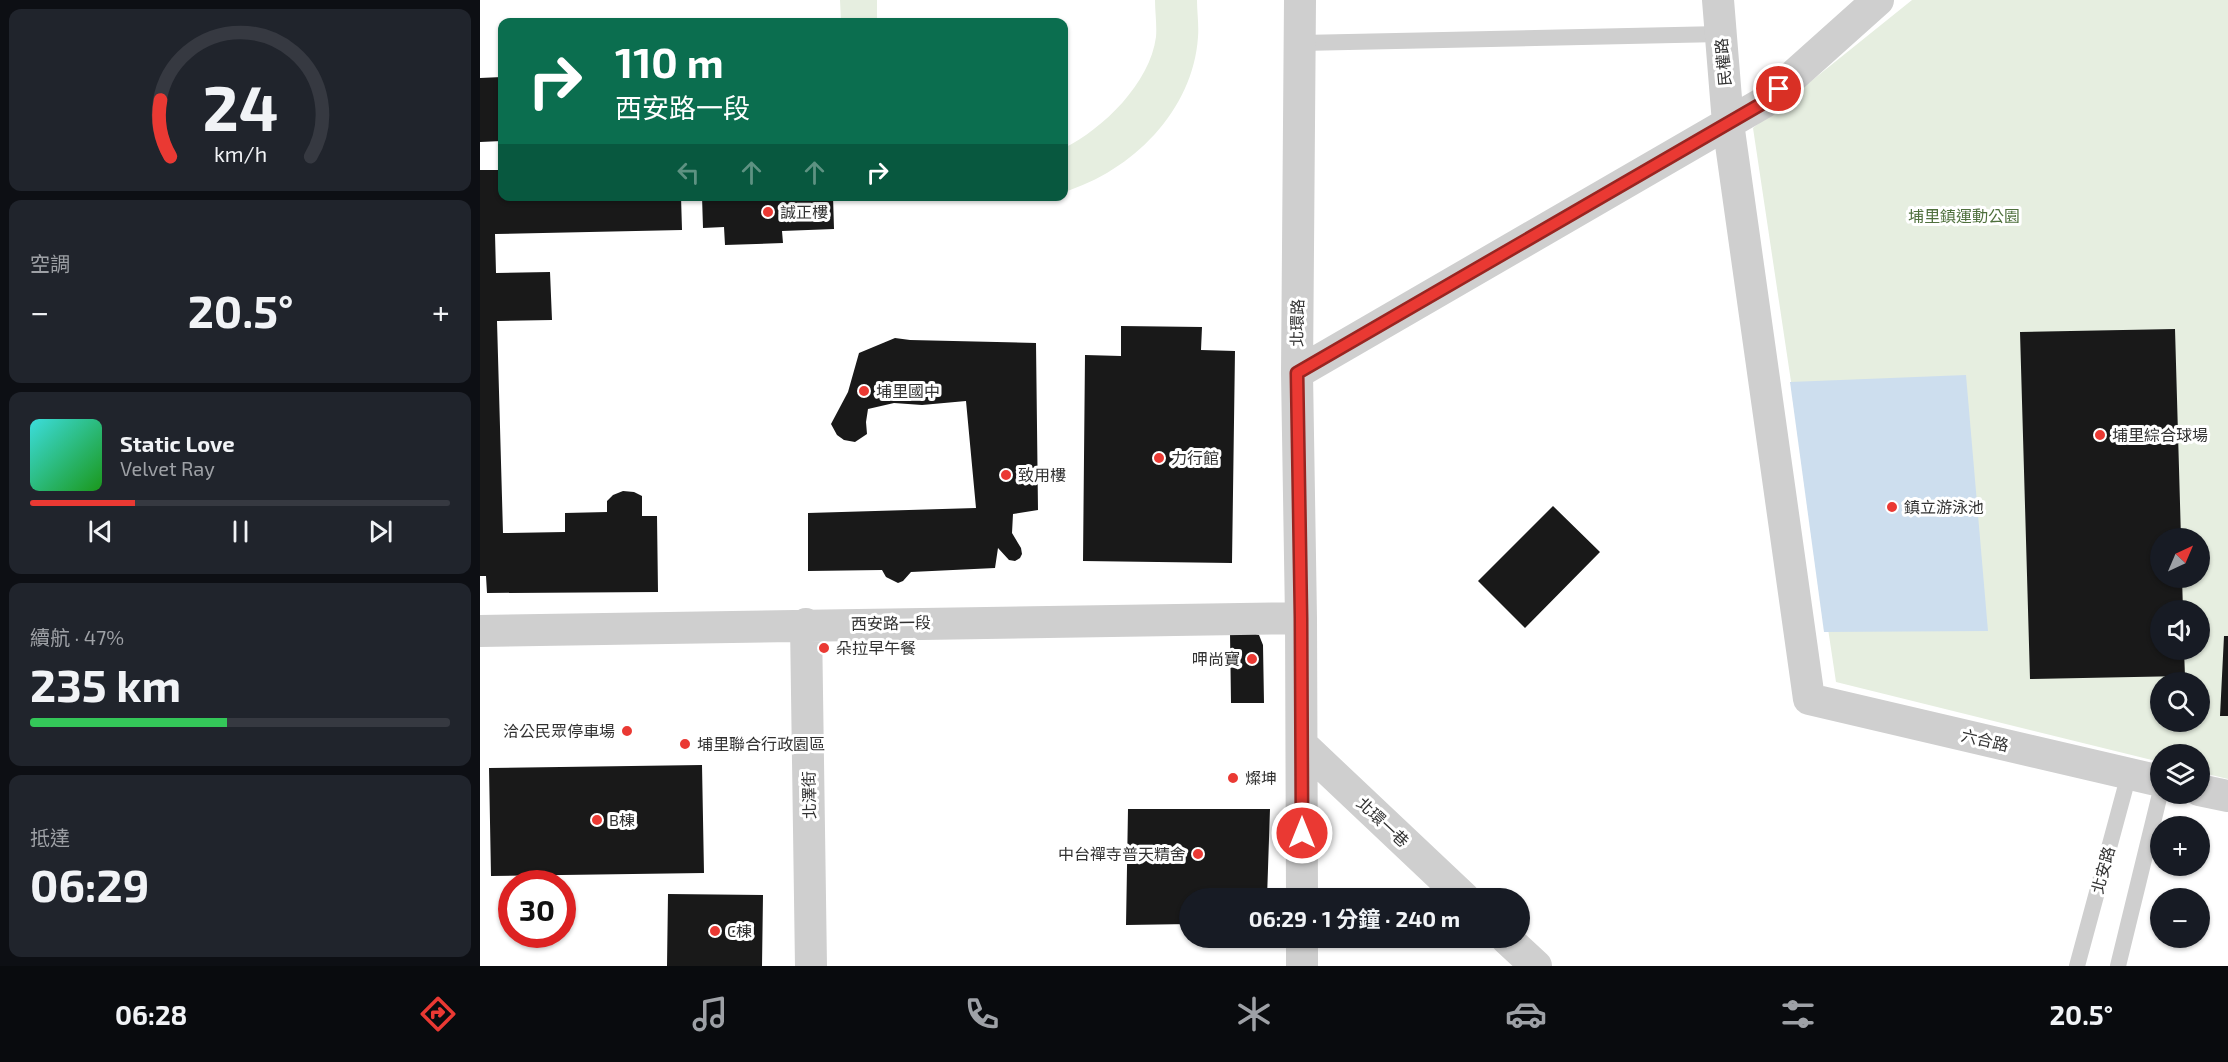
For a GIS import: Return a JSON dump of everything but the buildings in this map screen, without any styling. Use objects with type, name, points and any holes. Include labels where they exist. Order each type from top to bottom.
[{"type":"street","name":"北環路","points":[[1300,0],[1297,373],[1302,888]]},
{"type":"street","name":"民權路","points":[[1718,0],[1728,123],[1809,699]]},
{"type":"street","points":[[1297,373],[1763,103],[1878,0]]},
{"type":"street","name":"西安路一段","points":[[480,631],[806,624],[1301,618]]},
{"type":"street","name":"北澤街","points":[[806,624],[811,966]]},
{"type":"street","name":"六合路","points":[[1809,699],[2150,779]]},
{"type":"street","name":"北環一巷","points":[[1302,745],[1453,888]]},
{"type":"street","points":[[2210,792],[2228,796]]},
{"type":"street","points":[[1302,948],[1302,966]]},
{"type":"street","points":[[1517,948],[1536,966]]},
{"type":"lane","points":[[1301,43],[1721,34]]},
{"type":"lane","name":"北安路","points":[[2077,966],[2129,774]]},
{"type":"lane","points":[[2118,966],[2158,804]]},
{"type":"green space","points":[[840,0],[877,0],[877,18],[841,18]]},
{"type":"green space","points":[[1155,0],[1197,0],[1198,37],[1194,64],[1185,89],[1155,134],[1135,153],[1113,169],[1068,190],[1068,146],[1109,117],[1135,87],[1152,54],[1156,28]]},
{"type":"green space","name":"埔里鎮運動公園","points":[[1912,0],[2228,0],[2228,779],[2210,775],[2210,744],[2150,744],[2150,760],[1836,682],[1753,128]]},
{"type":"water","name":"鎮立游泳池","points":[[1966,375],[1988,631],[1824,632],[1790,382]]},
{"type":"place","name":"誠正樓","points":[[768,212]]},
{"type":"place","name":"埔里國中","points":[[864,391]]},
{"type":"place","name":"埔里綜合球場","points":[[2100,435]]},
{"type":"place","name":"力行館","points":[[1159,458]]},
{"type":"place","name":"致用樓","points":[[1006,475]]},
{"type":"place","name":"鎮立游泳池","points":[[1892,507]]},
{"type":"place","name":"朵拉早午餐","points":[[824,648]]},
{"type":"place","name":"呷尚寶","points":[[1252,659]]},
{"type":"place","name":"洽公民眾停車場","points":[[627,731]]},
{"type":"place","name":"埔里聯合行政園區","points":[[685,744]]},
{"type":"place","name":"燦坤","points":[[1233,778]]},
{"type":"place","name":"B棟","points":[[597,820]]},
{"type":"place","name":"中台禪寺普天精舍","points":[[1198,854]]},
{"type":"place","name":"C棟","points":[[715,931]]},
{"type":"route","points":[[1302,833],[1297,373],[1763,103],[1779,89]]}]
